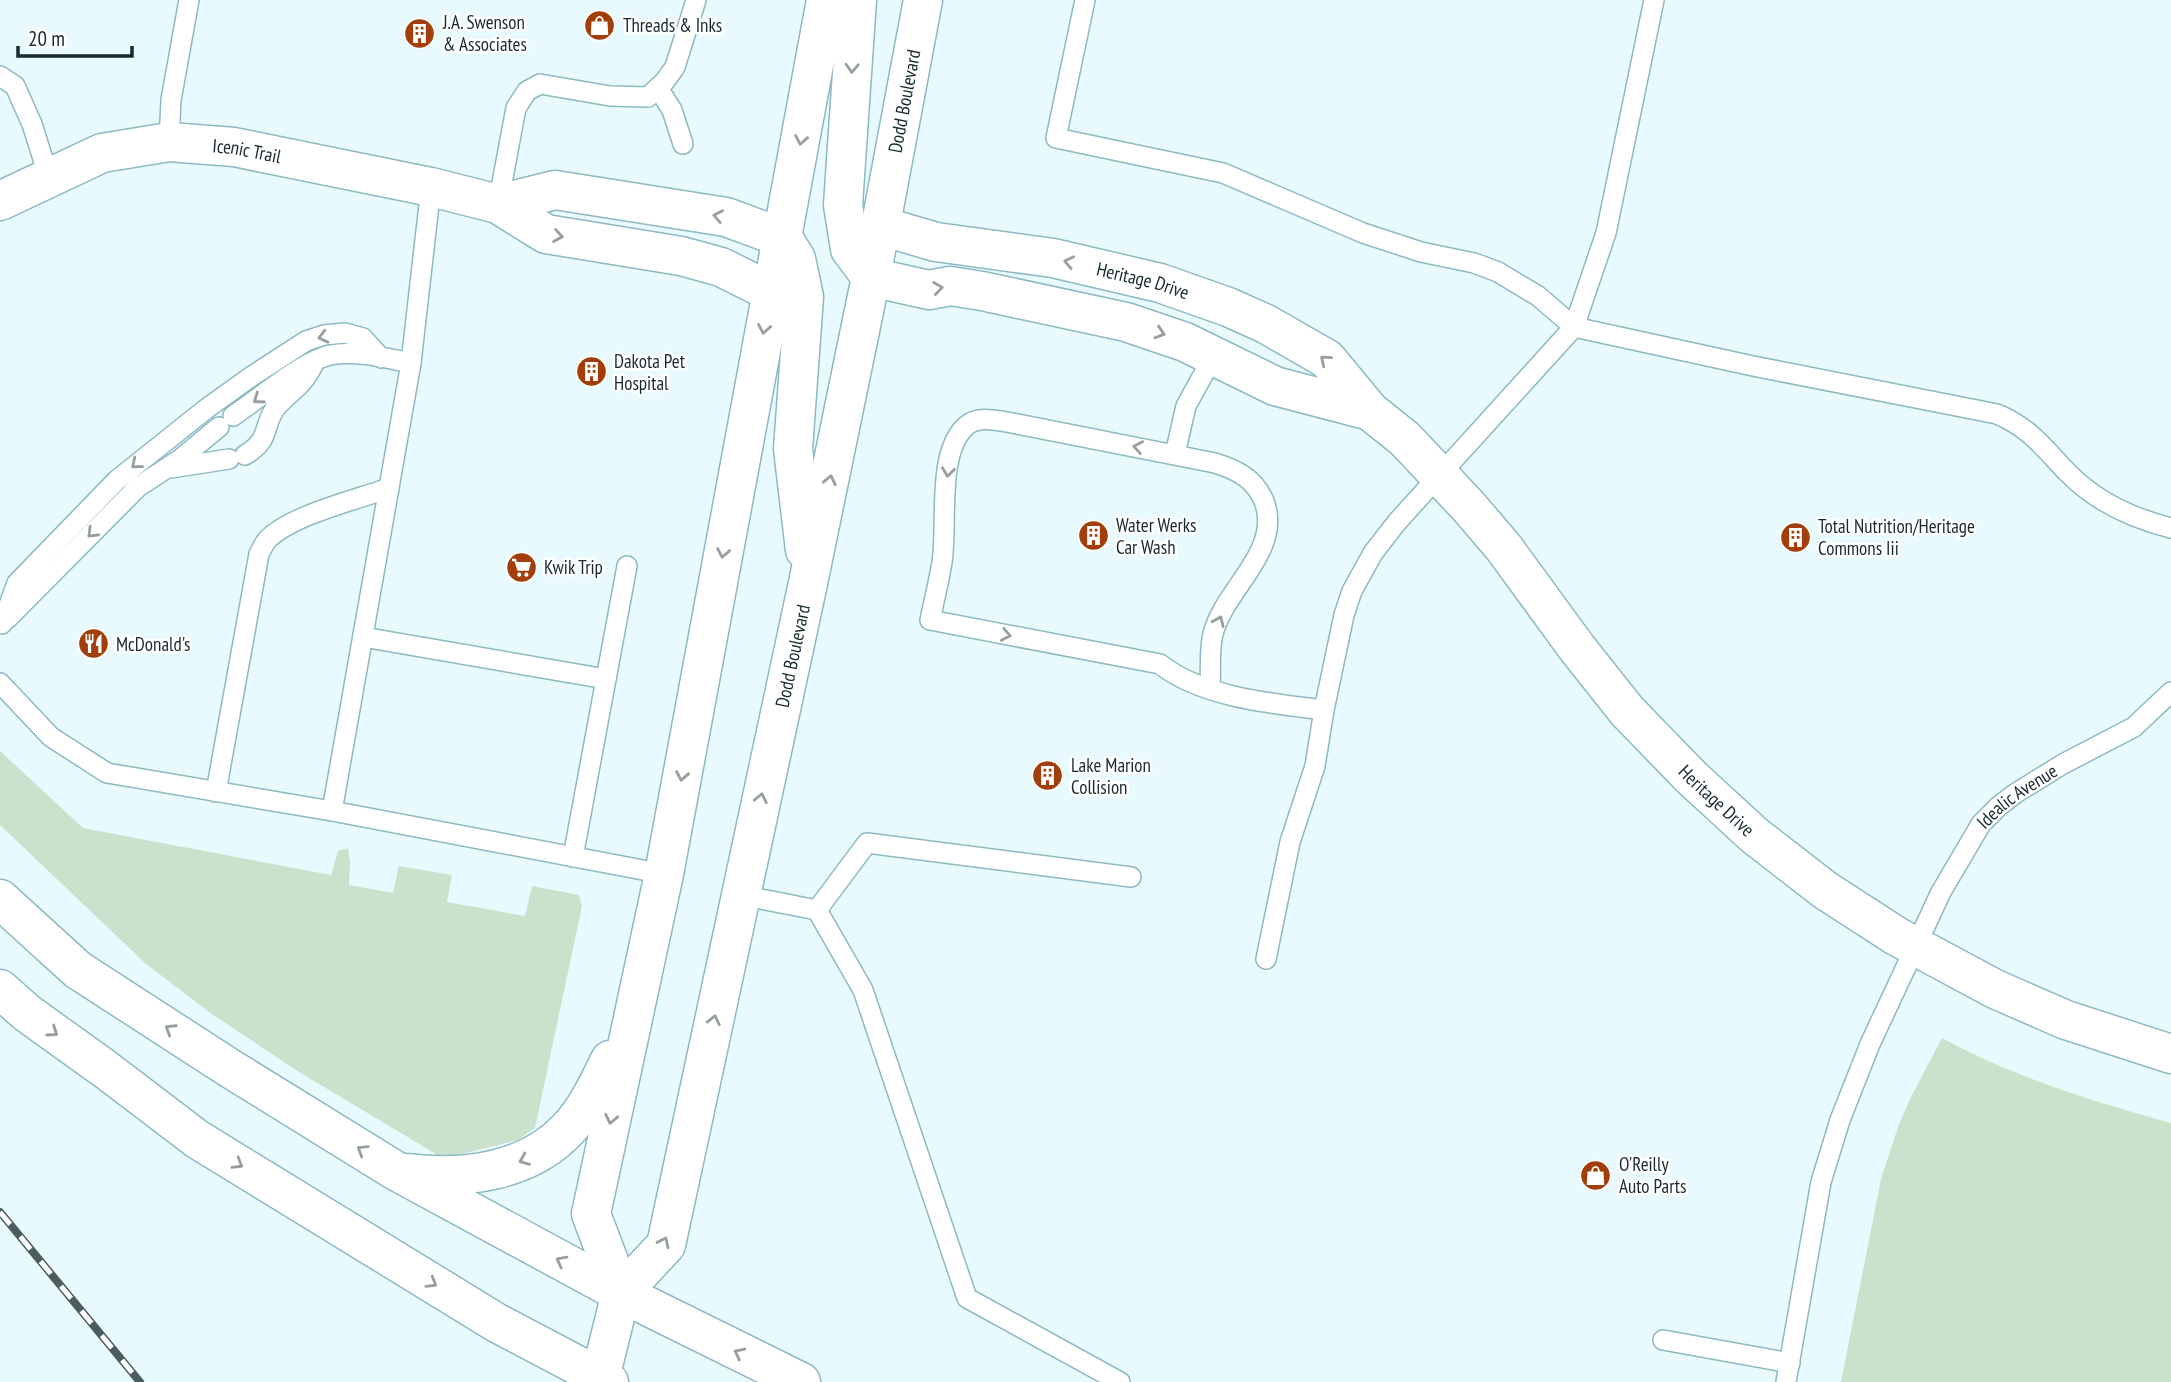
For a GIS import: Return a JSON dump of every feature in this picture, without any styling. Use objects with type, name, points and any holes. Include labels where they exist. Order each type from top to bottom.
[{"type":"main road","points":[[621,1293],[591,1214],[664,874],[825,0]]},
{"type":"main road","points":[[857,0],[844,205],[850,249],[871,277]]},
{"type":"main road","name":"Dodd Boulevard","points":[[603,1381],[621,1293],[666,1245],[808,583],[871,277],[923,0]]},
{"type":"main road","name":"Icenic Trail","points":[[0,201],[102,153],[169,142],[234,147],[431,187],[498,204],[546,234],[681,256],[721,267],[771,292]]},
{"type":"main road","name":"Icenic Trail","points":[[498,204],[555,190],[726,217],[783,238]]},
{"type":"main road","name":"Heritage Drive","points":[[881,226],[936,242],[1053,258],[1160,283],[1228,306],[1327,359],[1370,411],[1405,439],[1504,548],[1597,675],[1627,711],[1691,777],[1754,835],[1825,890],[1916,947],[1995,989],[2054,1015],[2171,1054]]},
{"type":"main road","points":[[783,238],[796,259],[804,297],[793,449],[808,583]]},
{"type":"main road","name":"Heritage Drive","points":[[871,277],[929,290],[950,286],[1026,299],[1126,322],[1165,334],[1214,355],[1275,386],[1370,411]]},
{"type":"main road","points":[[0,899],[78,970],[396,1171],[621,1293],[801,1382]]},
{"type":"main road","points":[[0,989],[27,1013],[197,1139],[497,1323],[603,1381]]},
{"type":"main road","points":[[396,1171],[427,1175],[464,1175],[522,1162],[554,1143],[587,1104],[634,1011]]},
{"type":"lane","points":[[169,142],[171,100],[189,0]]},
{"type":"lane","points":[[498,204],[516,108],[527,91],[540,84],[610,96],[649,97],[675,67],[696,0]]},
{"type":"lane","points":[[1085,0],[1056,138],[1223,173],[1363,233],[1421,252],[1474,263],[1498,272],[1538,296],[1574,327],[1731,362],[1997,414],[2013,421],[2034,437],[2091,494],[2129,515],[2171,528]]},
{"type":"lane","points":[[1266,959],[1290,842],[1315,766],[1344,615],[1352,591],[1373,552],[1397,522],[1574,327],[1606,233],[1654,0]]},
{"type":"lane","points":[[0,76],[15,86],[34,128],[49,178]]},
{"type":"lane","points":[[658,88],[671,110],[683,144]]},
{"type":"lane","points":[[332,811],[411,363],[431,187]]},
{"type":"lane","points":[[1,625],[17,583],[117,480],[206,408],[306,341],[324,335],[345,333],[363,338],[381,358]]},
{"type":"lane","points":[[1,625],[138,487],[179,460],[226,422],[306,365],[329,355],[355,353],[411,363]]},
{"type":"lane","points":[[1175,454],[1186,406],[1214,355]]},
{"type":"lane","points":[[165,469],[237,457],[258,446],[264,438],[272,414],[305,381],[316,361]]},
{"type":"lane","points":[[1210,688],[1213,634],[1265,540],[1267,511],[1250,478],[1215,463],[1175,454],[1007,422],[982,419],[968,424],[951,449],[947,471],[943,561],[930,620],[1160,664],[1190,683],[1258,702],[1324,710]]},
{"type":"lane","points":[[216,792],[259,554],[266,542],[279,530],[313,514],[389,488]]},
{"type":"lane","points":[[573,857],[626,566]]},
{"type":"lane","points":[[363,637],[606,679]]},
{"type":"lane","points":[[0,683],[51,737],[107,773],[332,811],[664,874]]},
{"type":"lane","name":"Idealic Avenue","points":[[1788,1373],[1821,1182],[1840,1120],[1870,1044],[1941,892],[1981,824],[2016,793],[2063,764],[2134,727],[2171,692]]},
{"type":"lane","points":[[817,910],[867,843],[1131,877]]},
{"type":"lane","points":[[740,895],[817,910],[863,990],[967,1298],[1120,1382]]},
{"type":"lane","points":[[1663,1340],[1788,1373]]},
{"type":"green space","points":[[0,751],[83,828],[331,875],[338,851],[348,848],[349,885],[393,893],[399,866],[452,875],[447,902],[525,916],[532,886],[579,895],[582,906],[535,1128],[518,1140],[441,1157],[299,1072],[209,1012],[145,963],[0,825]]},
{"type":"green space","points":[[1942,1038],[1998,1065],[2054,1087],[2171,1123],[2171,1382],[1841,1382],[1881,1179],[1910,1099]]},
{"type":"railway","points":[[0,1212],[140,1382]]},
{"type":"place","name":"Threads & Inks","points":[[600,25]]},
{"type":"place","name":"J.A. Swenson & Associates","points":[[420,33]]},
{"type":"place","name":"Dakota Pet Hospital","points":[[591,372]]},
{"type":"place","name":"Water Werks Car Wash","points":[[1093,536]]},
{"type":"place","name":"Total Nutrition/Heritage Commons Iii","points":[[1795,537]]},
{"type":"place","name":"Kwik Trip","points":[[521,567]]},
{"type":"place","name":"McDonald's","points":[[93,644]]},
{"type":"place","name":"Lake Marion Collision","points":[[1048,776]]},
{"type":"place","name":"O'Reilly Auto Parts","points":[[1596,1175]]}]
